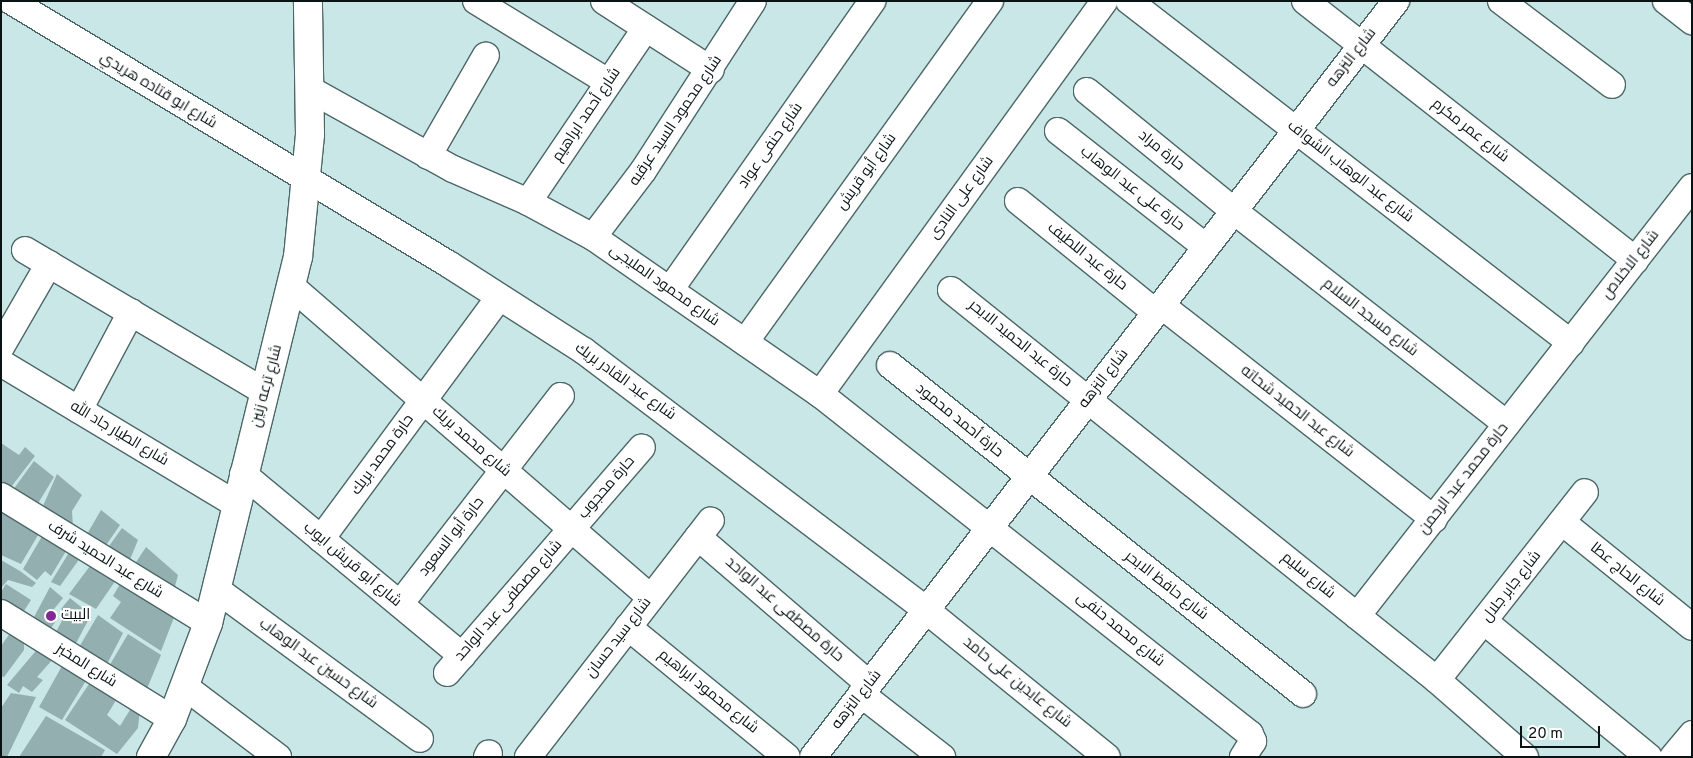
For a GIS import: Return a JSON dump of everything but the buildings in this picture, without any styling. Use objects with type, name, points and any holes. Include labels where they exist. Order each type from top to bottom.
[{"type":"street","name":"شارع ابو قتاده هريدي","points":[[11,1],[305,180]]},
{"type":"street","name":"شارع ترعه زنين","points":[[151,757],[172,719],[208,623],[243,474],[266,392],[298,258],[310,90],[308,1]]},
{"type":"street","points":[[476,1],[608,82]]},
{"type":"street","points":[[604,1],[711,70]]},
{"type":"street","name":"شارع محمود السيد عرقبه","points":[[593,237],[643,171],[711,70],[753,1]]},
{"type":"street","name":"شارع حنفى عواد","points":[[670,290],[872,1]]},
{"type":"street","name":"شارع أبو قريش","points":[[745,342],[990,1]]},
{"type":"street","name":"شارع على النادى","points":[[820,394],[1104,1]]},
{"type":"street","name":"شارع عبد الوهاب الشواف","points":[[1129,1],[1571,343]]},
{"type":"street","name":"شارع عمر مكرم","points":[[1305,1],[1635,260]]},
{"type":"street","name":"شارع النزهه","points":[[813,757],[1396,1]]},
{"type":"street","points":[[1501,1],[1612,85]]},
{"type":"street","points":[[1666,1],[1692,21]]},
{"type":"street","name":"شارع أحمد ابراهيم","points":[[528,202],[646,28]]},
{"type":"street","points":[[428,156],[486,55]]},
{"type":"street","name":"شارع محمود المليجى","points":[[310,90],[428,156],[528,202],[593,237],[820,394],[990,527]]},
{"type":"street","name":"حارة مراد","points":[[1087,91],[1234,211]]},
{"type":"street","name":"حارة على عبد الوهاب","points":[[1058,131],[1206,247]]},
{"type":"street","name":"شارع عبد القادر بريك","points":[[305,180],[410,240],[584,351],[666,411],[926,610]]},
{"type":"street","name":"شارع الاخلاص","points":[[1571,343],[1692,187]]},
{"type":"street","name":"حارة عبد اللطيف","points":[[1018,201],[1158,309]]},
{"type":"street","name":"شارع مسجد السلام","points":[[1234,211],[1507,424]]},
{"type":"street","points":[[25,250],[266,392]]},
{"type":"street","points":[[1,347],[49,264]]},
{"type":"street","name":"شارع محمد بريك","points":[[292,286],[650,598]]},
{"type":"street","name":"حارة عبد الحميد الابحر","points":[[951,290],[1089,399]]},
{"type":"street","name":"حارة محمد بريك","points":[[321,539],[499,298]]},
{"type":"street","name":"شارع عبد الحميد شحاته","points":[[1158,309],[1434,519]]},
{"type":"street","points":[[79,410],[131,312]]},
{"type":"street","name":"حارة محمد عبد الرحمن","points":[[1357,616],[1571,343]]},
{"type":"street","name":"شارع الطيار جاد الله","points":[[1,363],[236,504]]},
{"type":"street","name":"حارة أحمد محمود","points":[[890,366],[1028,477]]},
{"type":"street","name":"حارة أبو السعود","points":[[400,604],[561,396]]},
{"type":"street","name":"شارع سليم","points":[[1089,399],[1437,680],[1525,757]]},
{"type":"street","name":"حارة محجوب","points":[[571,529],[642,446]]},
{"type":"street","name":"شارع أبو قريش ايوب","points":[[243,474],[400,604],[455,664]]},
{"type":"street","name":"شارع حافظ الابحر","points":[[1028,477],[1303,694]]},
{"type":"street","name":"شارع جابر جلال","points":[[1437,680],[1485,622],[1585,492]]},
{"type":"street","name":"شارع عبد الحميد شرف","points":[[1,496],[208,623]]},
{"type":"street","name":"شارع الحاج عطا","points":[[1562,522],[1692,627]]},
{"type":"street","name":"شارع محمد حنفى","points":[[990,527],[1246,746]]},
{"type":"street","name":"شارع سيد حسان","points":[[528,757],[705,528]]},
{"type":"street","name":"حارة مصطفى عبد الواحد","points":[[705,528],[865,689],[942,757]]},
{"type":"street","name":"شارع مصطفى عبد الواحد","points":[[455,664],[571,529]]},
{"type":"street","name":"شارع حسين عبد الوهاب","points":[[216,589],[420,739]]},
{"type":"street","name":"شارع عابدين على حامد","points":[[926,610],[1108,757]]},
{"type":"street","name":"شارع المخبز","points":[[1,613],[172,719]]},
{"type":"street","points":[[1485,622],[1649,757]]},
{"type":"street","name":"شارع محمود ابراهيم","points":[[628,626],[787,757]]},
{"type":"street","points":[[184,686],[278,757]]},
{"type":"street","points":[[1674,757],[1692,734]]},
{"type":"place","name":"البيت","points":[[51,616]]}]
